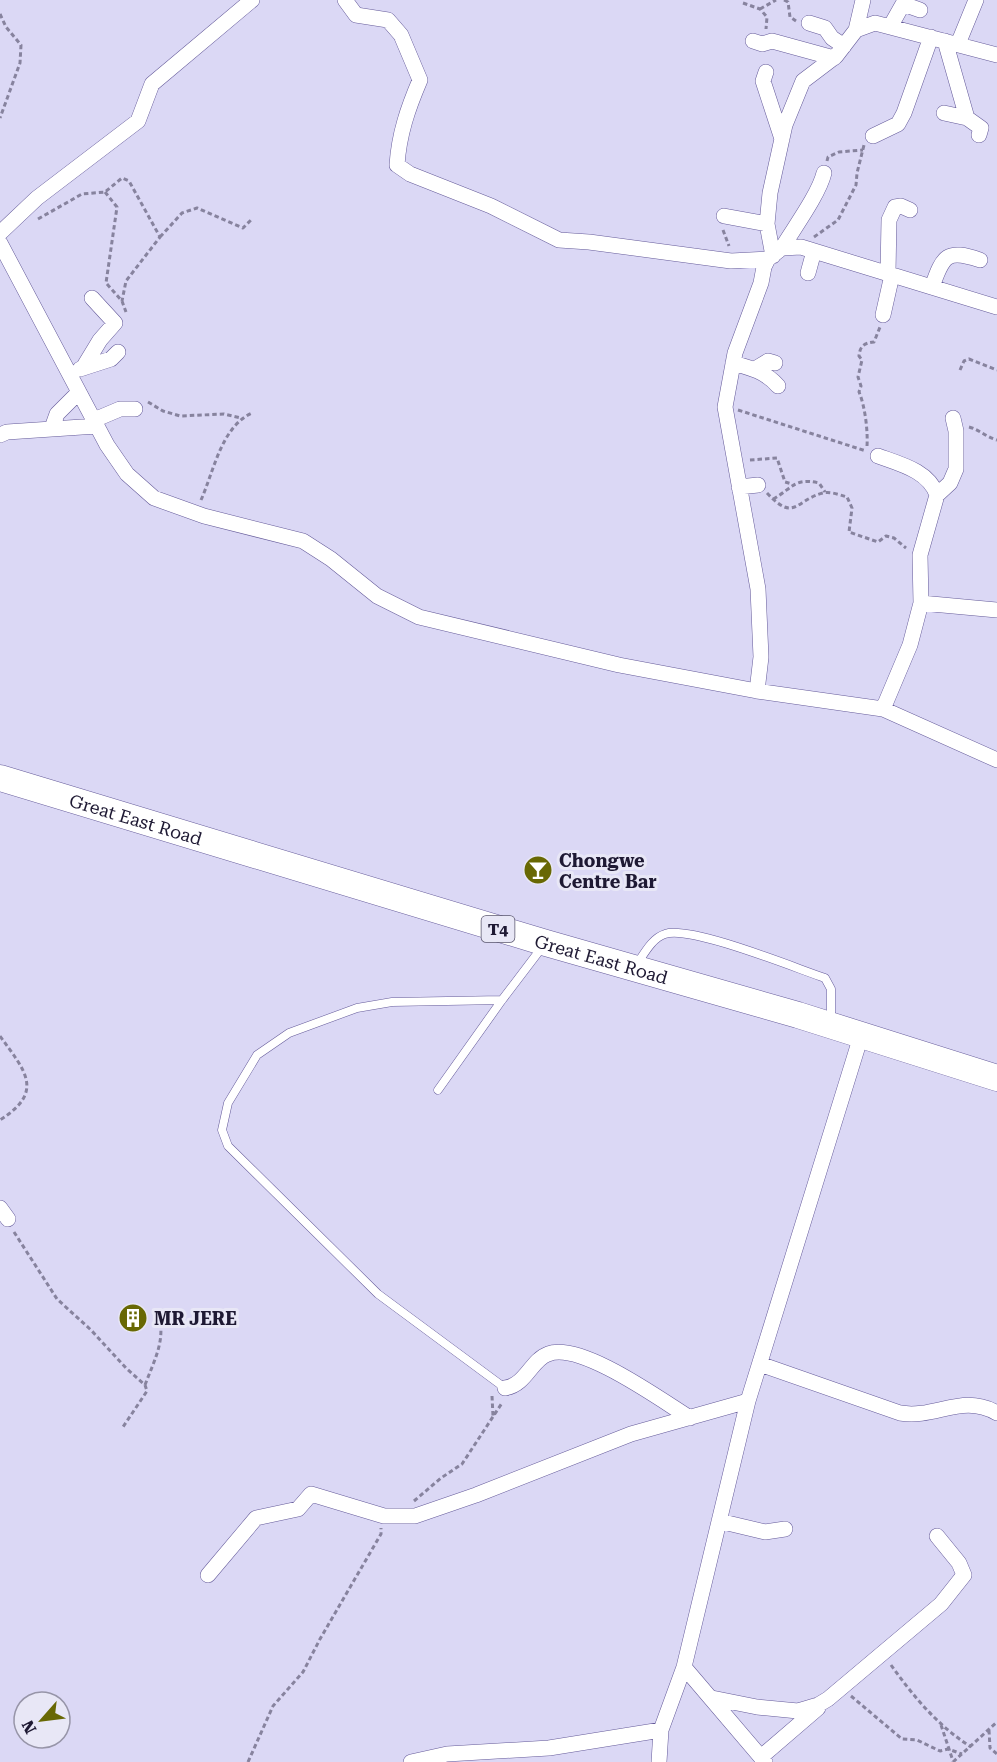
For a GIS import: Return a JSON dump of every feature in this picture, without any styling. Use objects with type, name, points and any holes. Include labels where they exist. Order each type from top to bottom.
[{"type":"highway","name":"Great East Road","points":[[0,778],[546,943],[831,1026],[997,1078]]},
{"type":"street","points":[[0,233],[37,198],[138,121],[152,84],[252,0]]},
{"type":"street","points":[[345,0],[356,15],[388,20],[401,35],[420,80],[406,112],[398,141],[397,165],[430,182],[491,206],[558,240],[599,243],[731,261],[807,249],[997,307]]},
{"type":"street","points":[[774,254],[767,224],[770,193],[784,126],[803,81],[839,52],[856,30],[863,0]]},
{"type":"street","points":[[873,136],[898,124],[922,68],[976,0]]},
{"type":"street","points":[[890,27],[903,4],[920,10]]},
{"type":"street","points":[[809,23],[825,28],[839,52]]},
{"type":"street","points":[[856,30],[875,23],[997,55]]},
{"type":"street","points":[[753,41],[762,44],[772,41],[839,52]]},
{"type":"street","points":[[945,41],[967,118]]},
{"type":"street","points":[[766,72],[763,81],[782,139]]},
{"type":"street","points":[[945,113],[967,118],[981,128],[979,135]]},
{"type":"street","points":[[757,691],[761,657],[758,589],[725,407],[735,353],[774,254],[817,193],[824,173]]},
{"type":"street","points":[[884,315],[890,274],[889,220],[895,207],[901,206],[910,210]]},
{"type":"street","points":[[724,216],[767,224]]},
{"type":"street","points":[[0,243],[76,371],[79,392],[107,446],[127,474],[154,498],[195,513],[303,541],[331,559],[377,596],[419,617],[619,665],[757,691],[883,709],[997,760]]},
{"type":"street","points":[[807,249],[808,273]]},
{"type":"street","points":[[932,287],[939,267],[950,256],[960,254],[980,260]]},
{"type":"street","points":[[76,371],[115,323],[92,298]]},
{"type":"street","points":[[76,371],[111,359],[118,352]]},
{"type":"street","points":[[755,369],[768,361],[775,363]]},
{"type":"street","points":[[733,363],[755,369],[770,377],[778,386]]},
{"type":"street","points":[[52,428],[57,414],[79,392]]},
{"type":"street","points":[[0,435],[7,432],[95,423],[120,408],[135,409]]},
{"type":"street","points":[[883,709],[910,645],[921,603],[920,555],[937,495],[950,483],[956,469],[954,425]]},
{"type":"street","points":[[878,456],[919,473],[933,485],[937,495]]},
{"type":"street","points":[[739,487],[758,485]]},
{"type":"street","points":[[921,603],[997,610]]},
{"type":"street","points":[[659,1762],[662,1730],[684,1667],[748,1401],[861,1036]]},
{"type":"street","points":[[510,1387],[546,1354],[562,1352],[595,1360],[690,1418]]},
{"type":"street","points":[[760,1364],[900,1413],[926,1414],[957,1405],[975,1405],[997,1413]]},
{"type":"street","points":[[207,1575],[256,1518],[298,1509],[311,1494],[379,1515],[415,1516],[476,1495],[631,1434],[748,1401]]},
{"type":"street","points":[[719,1521],[765,1532],[785,1530]]},
{"type":"street","points":[[684,1667],[763,1759],[826,1701],[941,1604],[964,1575],[959,1563],[937,1536]]},
{"type":"street","points":[[712,1698],[756,1707],[798,1711],[826,1701]]},
{"type":"street","points":[[411,1762],[447,1754],[549,1748],[662,1730]]},
{"type":"lane","points":[[634,969],[655,939],[666,933],[699,934],[825,978],[831,989],[831,1026]]},
{"type":"lane","points":[[438,1090],[546,943]]},
{"type":"lane","points":[[502,1000],[392,1002],[357,1008],[289,1034],[257,1055],[228,1103],[222,1130],[228,1146],[378,1294],[510,1387]]},
{"type":"path","points":[[760,9],[776,0]]},
{"type":"path","points":[[784,0],[789,2],[790,17],[809,23]]},
{"type":"path","points":[[743,3],[760,9],[767,17],[766,34],[772,41]]},
{"type":"path","points":[[0,14],[6,27],[21,45],[20,63],[0,118]]},
{"type":"path","points":[[807,249],[808,240],[838,220],[856,185],[865,139],[873,136]]},
{"type":"path","points":[[824,173],[828,157],[863,150]]},
{"type":"path","points":[[35,220],[82,194],[105,192],[122,178],[129,181],[160,237]]},
{"type":"path","points":[[105,192],[117,207],[106,284],[122,301],[126,314],[115,323]]},
{"type":"path","points":[[122,301],[126,281],[182,213],[197,208],[243,228],[252,219]]},
{"type":"path","points":[[724,216],[723,229],[728,241],[731,261]]},
{"type":"path","points":[[725,407],[746,411],[868,452],[868,432],[863,401],[859,392],[861,386],[858,377],[862,360],[859,351],[866,343],[874,342],[884,315]]},
{"type":"path","points":[[960,370],[964,361],[969,358],[997,370]]},
{"type":"path","points":[[135,409],[149,401],[163,411],[180,416],[224,414],[241,418]]},
{"type":"path","points":[[195,513],[222,446],[241,418],[252,413]]},
{"type":"path","points":[[954,425],[979,430],[986,436],[997,440]]},
{"type":"path","points":[[733,459],[746,458],[752,461],[777,458],[785,482],[819,483],[825,492],[847,498],[852,508],[849,532],[878,542],[886,536],[894,538],[920,562]]},
{"type":"path","points":[[773,499],[792,484]]},
{"type":"path","points":[[758,485],[783,507],[792,509],[825,492]]},
{"type":"path","points":[[0,1036],[21,1064],[27,1085],[24,1100],[12,1113],[0,1120]]},
{"type":"path","points":[[4,1214],[18,1242],[36,1265],[57,1299],[145,1385],[147,1391],[123,1427]]},
{"type":"path","points":[[145,1385],[162,1339],[160,1318],[154,1307]]},
{"type":"path","points":[[415,1516],[408,1507],[462,1464],[510,1387]]},
{"type":"path","points":[[248,1762],[273,1706],[303,1672],[381,1534],[379,1515]]},
{"type":"path","points":[[883,1653],[940,1724],[971,1747]]},
{"type":"path","points":[[841,1688],[902,1739],[917,1740],[940,1751],[948,1749],[962,1754]]},
{"type":"path","points":[[940,1724],[953,1762],[997,1722]]},
{"type":"path","points":[[989,1730],[990,1748],[997,1754]]},
{"type":"place","name":"Chongwe Centre Bar","points":[[538,870]]},
{"type":"place","name":"MR JERE","points":[[133,1318]]}]
